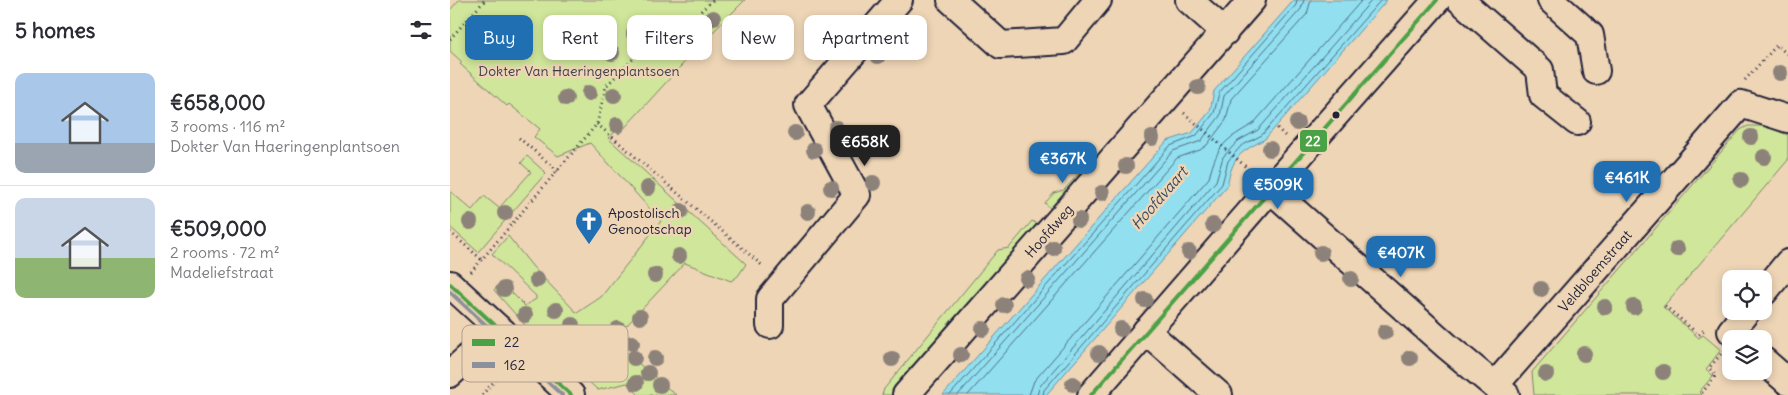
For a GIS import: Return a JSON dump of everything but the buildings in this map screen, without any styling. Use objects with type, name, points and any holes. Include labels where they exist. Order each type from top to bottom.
[{"type":"street","points":[[770,325],[770,299],[857,195],[808,105],[899,0]]},
{"type":"street","points":[[951,0],[1001,45],[1064,41],[1098,0]]},
{"type":"street","points":[[1190,0],[1225,32]]},
{"type":"street","name":"Hoofdweg","points":[[906,395],[1252,0]]},
{"type":"street","points":[[1091,395],[1146,331],[1263,182],[1438,0]]},
{"type":"street","points":[[1460,0],[1540,70],[1543,95],[1576,122]]},
{"type":"street","points":[[1551,0],[1590,35],[1596,71]]},
{"type":"street","name":"Veldbloemstraat","points":[[1501,390],[1742,104],[1788,119]]},
{"type":"street","points":[[1263,182],[1441,340],[1501,390]]},
{"type":"street","points":[[1772,282],[1788,263]]},
{"type":"street","points":[[450,284],[495,325]]},
{"type":"street","points":[[1732,330],[1740,320]]},
{"type":"street","points":[[1146,331],[1219,395]]},
{"type":"street","points":[[450,374],[462,363]]},
{"type":"street","points":[[1772,367],[1788,382]]},
{"type":"street","points":[[557,382],[571,395]]},
{"type":"path","points":[[450,39],[485,0]]},
{"type":"path","points":[[450,232],[481,259],[597,124],[606,86],[636,56],[687,24],[713,0]]},
{"type":"path","points":[[1740,85],[1777,45],[1788,55]]},
{"type":"path","points":[[1180,110],[1263,182]]},
{"type":"path","points":[[597,124],[782,283]]},
{"type":"path","points":[[1276,128],[1289,139]]},
{"type":"path","points":[[519,138],[558,171]]},
{"type":"path","points":[[1665,306],[1699,335],[1704,330],[1706,331]]},
{"type":"path","points":[[1702,393],[1716,375],[1709,368],[1722,354]]},
{"type":"path","points":[[482,395],[493,382]]},
{"type":"green space","name":"Dokter Van Haeringenplantsoen","points":[[459,0],[745,0],[730,15],[722,15],[722,23],[712,33],[712,15],[627,15],[627,60],[686,60],[619,134],[616,131],[608,138],[746,264],[738,276],[731,281],[685,263],[627,325],[525,325],[494,290],[501,282],[525,306],[536,299],[536,296],[492,254],[508,236],[533,267],[577,313],[601,297],[661,221],[590,143],[558,156],[534,137],[540,129],[509,104],[507,106],[460,64],[462,62],[450,51],[450,10]]},
{"type":"green space","points":[[1748,126],[1764,126],[1788,135],[1788,160],[1663,307],[1699,338],[1703,335],[1721,350],[1706,369],[1713,376],[1699,392],[1702,395],[1534,395],[1532,372],[1740,130]]},
{"type":"green space","points":[[527,156],[546,173],[478,252],[450,227],[450,191],[472,210],[484,196],[499,208],[531,172],[521,163]]},
{"type":"green space","points":[[1088,163],[1092,166],[1053,211],[1045,203],[1054,193],[1064,190]]},
{"type":"green space","points":[[1032,221],[1037,224],[893,395],[882,395],[884,389],[998,250],[1009,248]]},
{"type":"green space","points":[[628,354],[676,395],[639,395],[627,383],[598,390],[589,382],[628,382]]},
{"type":"water","name":"Hoofdvaart","points":[[1294,0],[1387,0],[1265,139],[1239,156],[1232,168],[1227,186],[1046,395],[943,395],[1167,141],[1192,133],[1210,111],[1214,91]]},
{"type":"transit line","name":"22","points":[[1091,395],[1437,0]]},
{"type":"transit line","name":"22","points":[[450,284],[495,325]]},
{"type":"transit line","name":"162","points":[[450,292],[486,325]]},
{"type":"transit line","name":"162","points":[[548,382],[562,395]]},
{"type":"transit line","name":"22","points":[[557,382],[571,395]]},
{"type":"place","name":"Apostolisch Genootschap","points":[[589,245]]}]
